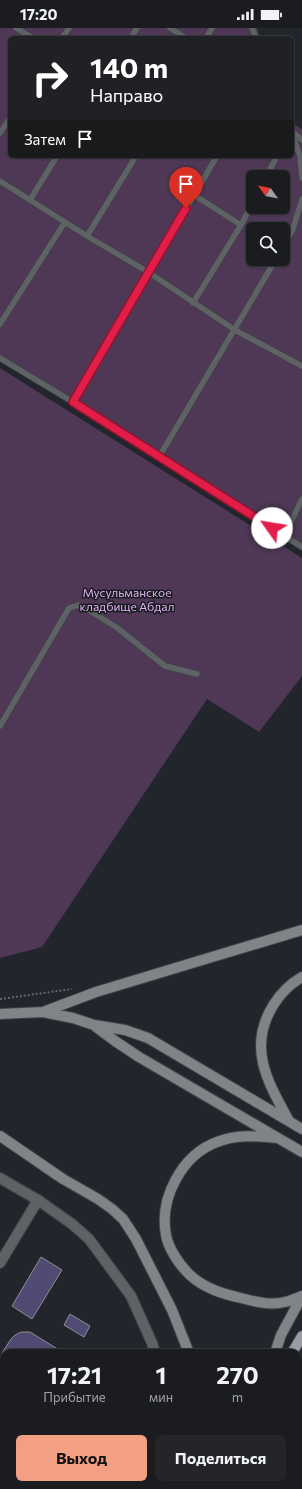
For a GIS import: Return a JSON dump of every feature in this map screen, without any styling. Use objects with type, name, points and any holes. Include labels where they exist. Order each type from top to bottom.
[{"type":"main road","points":[[44,1012],[96,992],[302,930]]},
{"type":"main road","points":[[289,1121],[265,1074],[260,1054],[261,1033],[268,1013],[280,995],[293,982],[302,977]]},
{"type":"main road","points":[[0,1014],[44,1012],[73,1018],[94,1025],[125,1030],[148,1038],[302,1129]]},
{"type":"main road","points":[[94,1025],[139,1057],[302,1152]]},
{"type":"main road","points":[[0,1136],[63,1179],[107,1206],[123,1219],[136,1239],[172,1310],[187,1349]]},
{"type":"main road","points":[[277,1138],[244,1136],[218,1142],[200,1151],[183,1167],[172,1186],[165,1213],[166,1236],[173,1252],[187,1272],[208,1287],[224,1294],[267,1304],[285,1302],[302,1296]]},
{"type":"main road","points":[[276,1349],[281,1335],[302,1296]]},
{"type":"main road","points":[[294,1349],[302,1336]]},
{"type":"street","points":[[0,1178],[38,1200],[72,1224],[89,1239],[131,1296],[153,1349]]},
{"type":"street","points":[[0,1263],[38,1200]]},
{"type":"lane","points":[[16,28],[30,36]]},
{"type":"lane","points":[[170,28],[183,36]]},
{"type":"lane","points":[[0,133],[8,121]]},
{"type":"lane","points":[[294,134],[302,140]]},
{"type":"lane","points":[[294,138],[300,156],[302,178]]},
{"type":"lane","points":[[30,200],[56,158]]},
{"type":"lane","points":[[87,236],[135,158]]},
{"type":"lane","points":[[73,402],[216,158]]},
{"type":"lane","points":[[270,170],[276,158]]},
{"type":"lane","points":[[0,181],[87,236],[148,272],[235,330],[302,366]]},
{"type":"lane","points":[[194,195],[241,225]]},
{"type":"lane","points":[[290,235],[293,230],[302,199]]},
{"type":"lane","points":[[193,303],[247,214]]},
{"type":"lane","points":[[0,324],[65,222]]},
{"type":"lane","points":[[159,457],[272,266]]},
{"type":"lane","points":[[0,358],[73,402],[302,547]]},
{"type":"lane","points":[[284,536],[302,499]]},
{"type":"lane","points":[[0,726],[69,608],[78,605],[116,627],[165,666],[197,674]]},
{"type":"green space","points":[[0,28],[257,28],[259,36],[8,36],[8,158],[294,158],[294,124],[302,129],[302,546],[0,359]]},
{"type":"green space","name":"Мусульманское кладбище Абдал","points":[[0,368],[302,558],[302,676],[259,732],[207,699],[42,947],[0,958]]},
{"type":"building","points":[[41,1257],[62,1270],[32,1319],[12,1306]]},
{"type":"building","points":[[70,1314],[90,1326],[84,1337],[64,1325]]},
{"type":"building","points":[[21,1332],[30,1332],[58,1349],[5,1349],[15,1335]]},
{"type":"route","points":[[186,208],[73,402],[272,528]]}]
